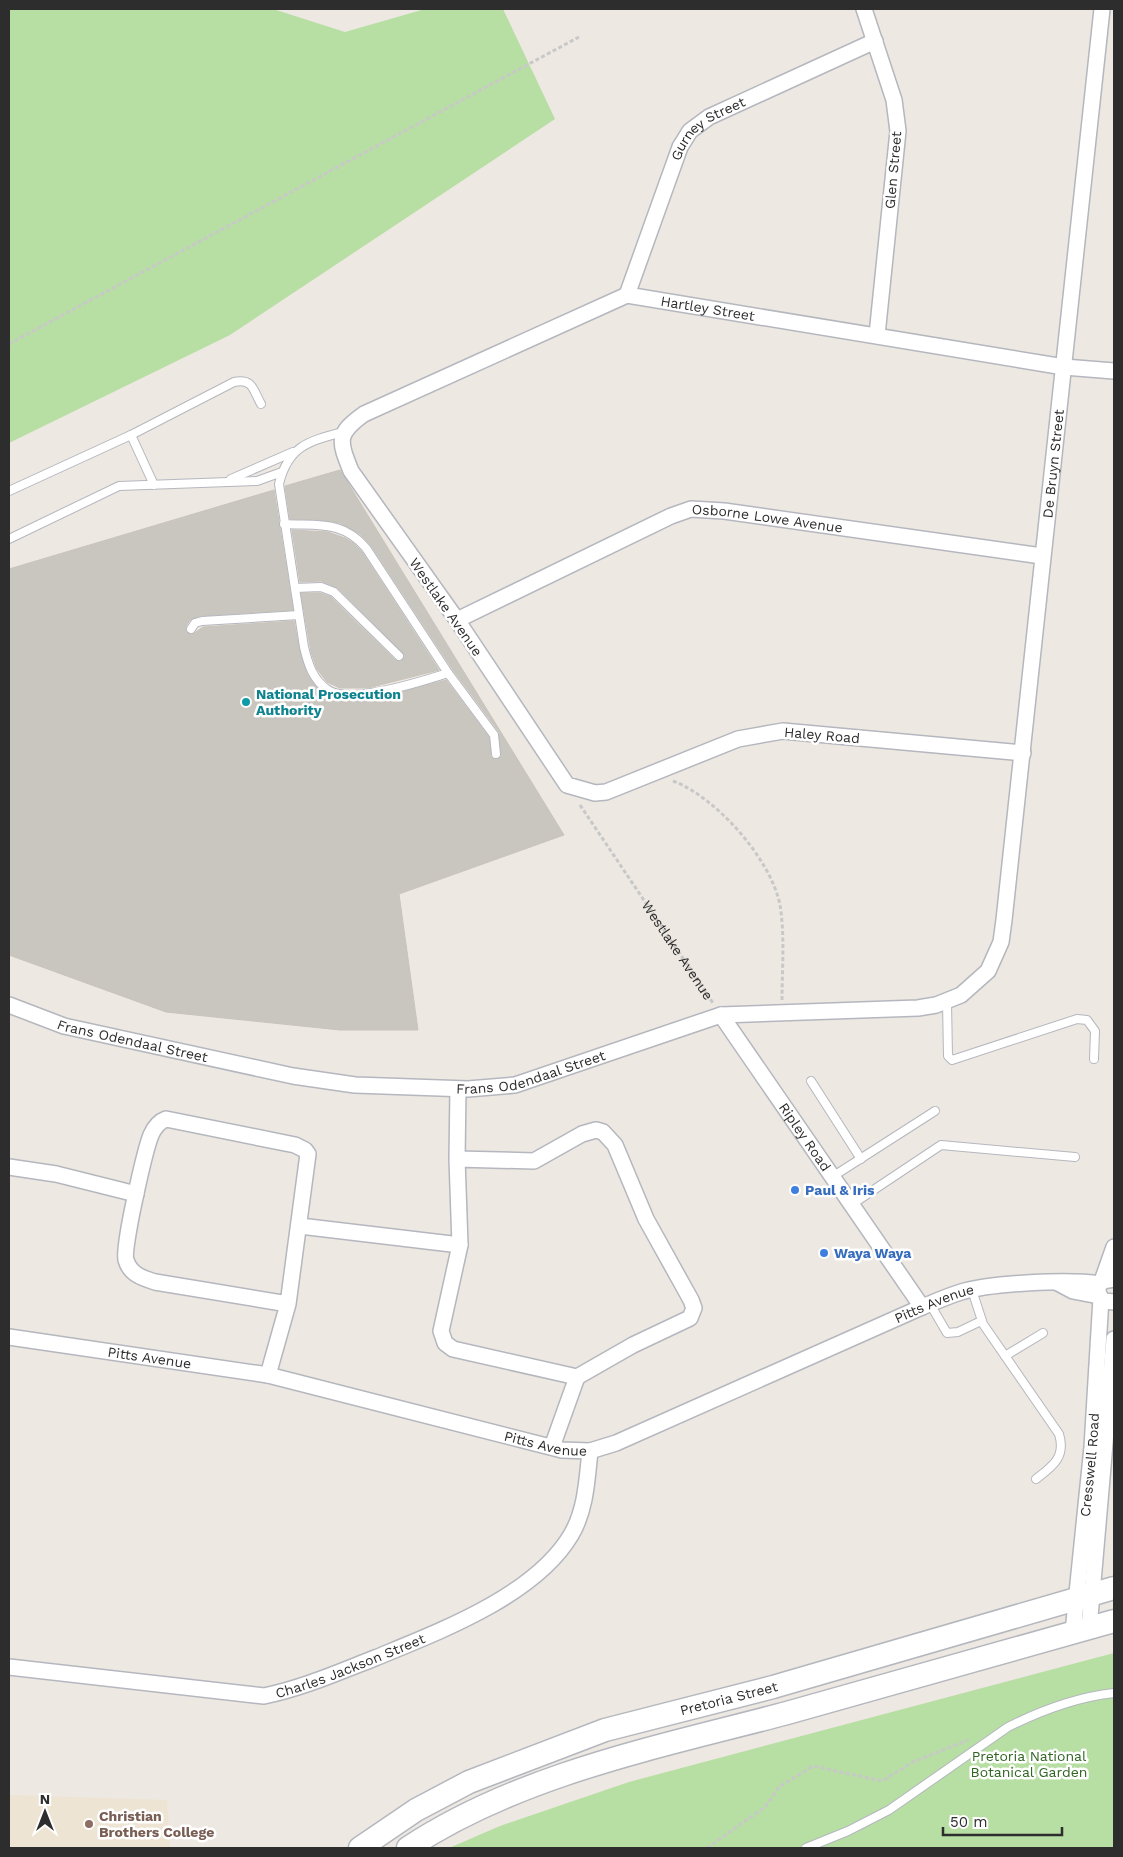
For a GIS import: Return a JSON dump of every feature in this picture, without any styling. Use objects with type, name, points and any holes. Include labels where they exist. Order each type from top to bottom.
[{"type":"main road","name":"Pretoria Street","points":[[360,1848],[416,1810],[469,1782],[606,1730],[773,1687],[1114,1588]]},
{"type":"main road","name":"Pretoria Street","points":[[408,1848],[485,1806],[611,1759],[796,1710],[1114,1621]]},
{"type":"street","name":"Glen Street","points":[[864,9],[894,100],[898,131],[877,335]]},
{"type":"street","name":"De Bruyn Street","points":[[1004,920],[1102,9]]},
{"type":"street","name":"Gurney Street","points":[[628,295],[680,147],[690,130],[709,117],[875,41]]},
{"type":"street","name":"Hartley Street","points":[[628,295],[1064,367],[1114,371]]},
{"type":"street","points":[[342,439],[364,414],[628,295]]},
{"type":"street","name":"Westlake Avenue","points":[[342,439],[351,471],[457,620],[567,785]]},
{"type":"street","name":"Osborne Lowe Avenue","points":[[457,620],[671,516],[690,510],[777,517],[1042,556]]},
{"type":"street","name":"Haley Road","points":[[567,785],[595,793],[606,792],[655,774],[738,739],[783,731],[1023,753]]},
{"type":"street","name":"Frans Odendaal Street","points":[[9,1005],[35,1016],[73,1028],[293,1076],[355,1085],[458,1089],[515,1085],[721,1015],[918,1008],[947,1002],[965,992],[988,971],[1000,942],[1004,920]]},
{"type":"street","name":"Ripley Road","points":[[721,1015],[851,1205],[926,1306]]},
{"type":"street","points":[[458,1089],[457,1159],[460,1246],[441,1331],[446,1342],[453,1349],[577,1377]]},
{"type":"street","points":[[268,1376],[288,1304],[308,1158],[306,1150],[294,1145],[166,1119],[156,1126],[151,1136],[136,1194],[125,1255],[130,1269],[136,1275],[155,1282],[288,1304]]},
{"type":"street","points":[[457,1159],[534,1161],[582,1134],[596,1130],[608,1136],[615,1145],[646,1219],[694,1308],[690,1318],[633,1345],[577,1377],[552,1447]]},
{"type":"street","points":[[9,1167],[56,1174],[136,1194]]},
{"type":"street","points":[[300,1226],[460,1246]]},
{"type":"street","name":"Cresswell Road","points":[[1084,1596],[1092,1447],[1105,1290],[1114,1247]]},
{"type":"street","name":"Pitts Avenue","points":[[9,1337],[268,1376],[552,1447],[590,1451],[616,1443],[926,1306],[972,1290],[1058,1283],[1073,1291],[1105,1290]]},
{"type":"street","name":"Cresswell Road","points":[[1081,1630],[1114,1339]]},
{"type":"street","name":"Charles Jackson Street","points":[[9,1667],[264,1696],[290,1690],[436,1633],[482,1609],[521,1585],[547,1565],[553,1560],[572,1534],[583,1508],[590,1451]]},
{"type":"lane","points":[[9,491],[131,435],[234,382],[243,380],[250,384],[261,404]]},
{"type":"lane","points":[[131,435],[154,485]]},
{"type":"lane","points":[[227,481],[272,463],[312,440],[342,439]]},
{"type":"lane","points":[[296,450],[282,472],[280,484],[284,524],[308,664],[319,682],[328,691],[344,694],[388,691],[448,673]]},
{"type":"lane","points":[[9,539],[119,486],[257,481],[282,472]]},
{"type":"lane","points":[[284,524],[338,528],[355,535],[366,548],[448,673],[494,735],[496,754]]},
{"type":"lane","points":[[294,588],[321,587],[334,592],[399,656]]},
{"type":"lane","points":[[191,629],[195,623],[202,621],[299,615]]},
{"type":"lane","points":[[947,1002],[948,1056],[952,1060],[1077,1020],[1087,1020],[1095,1031],[1094,1059]]},
{"type":"lane","points":[[811,1081],[861,1159]]},
{"type":"lane","points":[[832,1178],[935,1111]]},
{"type":"lane","points":[[851,1205],[941,1145],[1075,1157]]},
{"type":"lane","points":[[972,1290],[981,1321],[1059,1434],[1062,1443],[1059,1460],[1036,1479]]},
{"type":"lane","points":[[926,1306],[947,1333],[958,1332],[981,1321]]},
{"type":"lane","points":[[1005,1356],[1043,1332]]},
{"type":"lane","points":[[806,1848],[848,1831],[888,1810],[1008,1727],[1028,1717],[1087,1696],[1114,1693]]},
{"type":"path","points":[[9,344],[580,37]]},
{"type":"path","points":[[655,774],[692,788],[718,809],[734,826],[768,872],[780,906],[782,1013]]},
{"type":"path","name":"Westlake Avenue","points":[[567,785],[721,1015]]},
{"type":"path","points":[[706,1848],[764,1807],[779,1787],[813,1766],[882,1781],[913,1762],[936,1751],[970,1740]]},
{"type":"shaded area","name":"Christian Brothers College","points":[[9,1795],[167,1800],[170,1848],[9,1848]]},
{"type":"green space","points":[[9,9],[273,9],[345,32],[425,9],[503,9],[555,119],[230,335],[9,443]]},
{"type":"green space","name":"Pretoria National Botanical Garden","points":[[1114,1653],[1114,1848],[449,1848],[500,1826],[629,1782]]},
{"type":"building","name":"National Prosecution Authority","points":[[340,470],[564,835],[399,894],[418,1030],[340,1030],[166,1012],[9,955],[9,569],[274,490],[293,610],[200,616],[190,620],[186,626],[186,632],[193,634],[203,627],[294,621],[299,648],[307,674],[319,690],[338,699],[353,700],[388,696],[446,680],[489,737],[491,757],[496,760],[501,757],[499,732],[453,670],[370,544],[360,534],[340,523],[290,519],[285,486]]},
{"type":"building","points":[[292,530],[328,532],[353,543],[362,552],[439,670],[368,688],[340,688],[327,682],[317,669],[311,652],[301,593],[320,593],[331,597],[395,660],[401,661],[404,655],[338,588],[321,581],[300,582]]},
{"type":"place","name":"National Prosecution Authority","points":[[246,702]]},
{"type":"place","name":"Paul & Iris","points":[[795,1190]]},
{"type":"place","name":"Waya Waya","points":[[824,1253]]},
{"type":"place","name":"Christian Brothers College","points":[[89,1824]]}]
